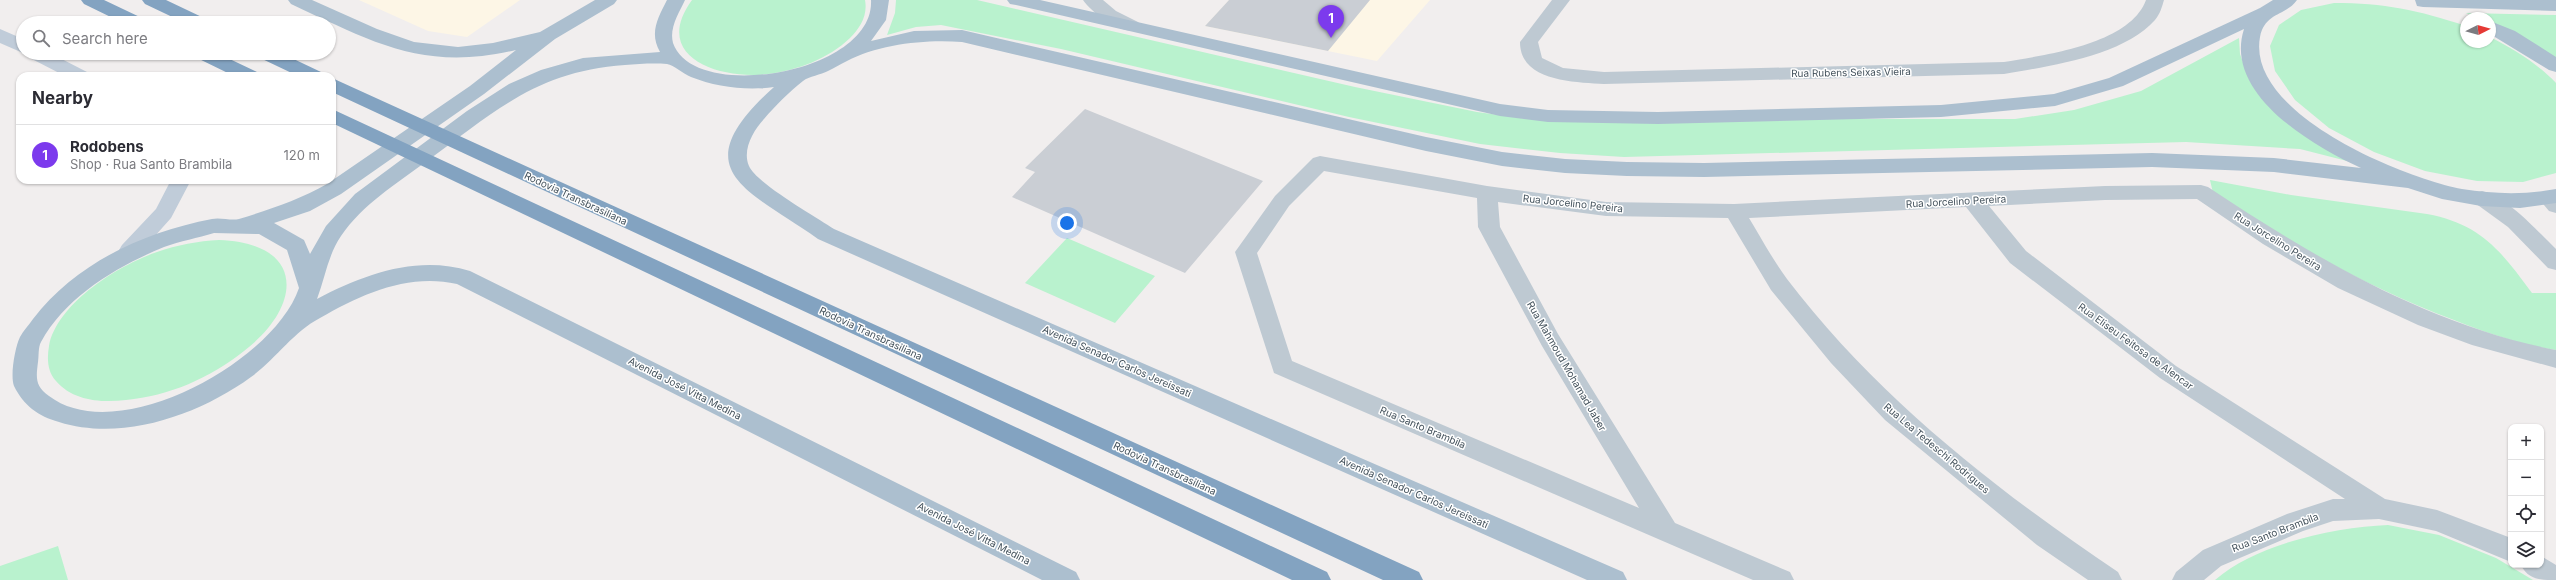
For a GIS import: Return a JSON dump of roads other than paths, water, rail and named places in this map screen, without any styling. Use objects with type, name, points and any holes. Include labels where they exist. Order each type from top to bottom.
[{"type":"highway","points":[[90,0],[123,16]]},
{"type":"highway","points":[[151,0],[185,16]]},
{"type":"highway","points":[[217,60],[242,72]]},
{"type":"highway","points":[[280,60],[305,72]]},
{"type":"highway","name":"Rodovia Transbrasiliana","points":[[336,86],[1410,580]]},
{"type":"highway","points":[[336,117],[1318,580]]},
{"type":"main road","points":[[296,0],[333,16]]},
{"type":"main road","points":[[608,0],[548,35],[477,90],[355,176],[310,204],[270,218],[237,225],[188,230],[130,250],[105,262],[63,294],[33,329],[25,347],[21,364],[23,380],[30,394],[42,405],[59,413],[80,418],[104,419],[130,417],[166,408],[214,389],[239,374],[266,353],[294,322],[304,304],[309,287],[330,235],[346,213],[376,187],[499,99],[529,81],[587,63],[639,58],[673,58]]},
{"type":"main road","points":[[676,0],[669,11],[663,30],[666,48],[673,58],[686,69],[703,77],[724,81],[766,82],[797,76],[842,56],[904,37],[934,33],[962,36],[1426,144],[1502,159],[1565,166],[1704,170],[2032,161],[2152,160],[2274,165],[2408,181]]},
{"type":"main road","points":[[842,56],[858,44],[870,30],[878,16],[880,0]]},
{"type":"main road","points":[[1016,0],[1500,110],[1548,116],[1658,118],[1941,111],[2055,100],[2116,82],[2274,5]]},
{"type":"main road","points":[[2418,1],[2556,5]]},
{"type":"main road","points":[[2418,1],[2460,14]]},
{"type":"main road","points":[[2274,5],[2251,32],[2249,54],[2259,80],[2282,108],[2316,136],[2352,157],[2408,181],[2445,191],[2482,198],[2553,200]]},
{"type":"main road","points":[[336,17],[370,32],[412,47],[444,53],[499,47],[548,35]]},
{"type":"main road","points":[[2496,30],[2508,35],[2556,66]]},
{"type":"main road","name":"Avenida Senador Carlos Jereissati","points":[[797,76],[745,131],[737,152],[738,163],[744,178],[758,190],[826,234],[1614,580]]},
{"type":"main road","points":[[237,225],[274,231],[299,247],[306,259],[310,272],[309,287]]},
{"type":"main road","name":"Avenida José Vitta Medina","points":[[294,322],[340,296],[390,279],[438,272],[462,277],[1067,580]]},
{"type":"street","points":[[1092,0],[1110,15],[1132,26]]},
{"type":"street","name":"Rua Rubens Seixas Vieira","points":[[1561,0],[1529,42],[1530,55],[1539,65],[1558,72],[1604,78],[2004,68],[2052,60],[2112,41],[2145,21],[2155,8],[2155,0]]},
{"type":"street","points":[[0,35],[16,43]]},
{"type":"street","points":[[49,60],[72,72]]},
{"type":"street","name":"Rua Jorcelino Pereira","points":[[1320,163],[1486,193],[1606,209],[1734,211],[1973,201],[2105,193],[2201,192],[2271,239],[2346,282],[2426,319],[2480,339],[2531,354],[2556,359]]},
{"type":"street","name":"Rua Santo Brambila","points":[[1320,163],[1282,201],[1246,252],[1282,367],[1781,580]]},
{"type":"street","points":[[130,250],[164,214],[179,184]]},
{"type":"street","name":"Rua Mahmoud Mohamad Jaber","points":[[1486,193],[1490,227],[1493,233],[1550,340],[1666,531]]},
{"type":"street","points":[[2482,198],[2515,222],[2556,262]]},
{"type":"street","name":"Rua Eliseu Feitosa de Alencar","points":[[1973,201],[2018,257],[2168,372],[2379,508]]},
{"type":"street","name":"Rua Lea Tedeschi Rodrigues","points":[[1734,211],[1779,284],[1839,357],[1893,413],[2046,537],[2109,580]]},
{"type":"street","name":"Rua Santo Brambila","points":[[2185,580],[2212,558],[2296,522],[2333,510],[2379,508],[2437,522],[2499,544],[2508,549]]},
{"type":"street","points":[[2539,568],[2556,578]]},
{"type":"place","name":"Rodobens","points":[[1331,38]]}]
